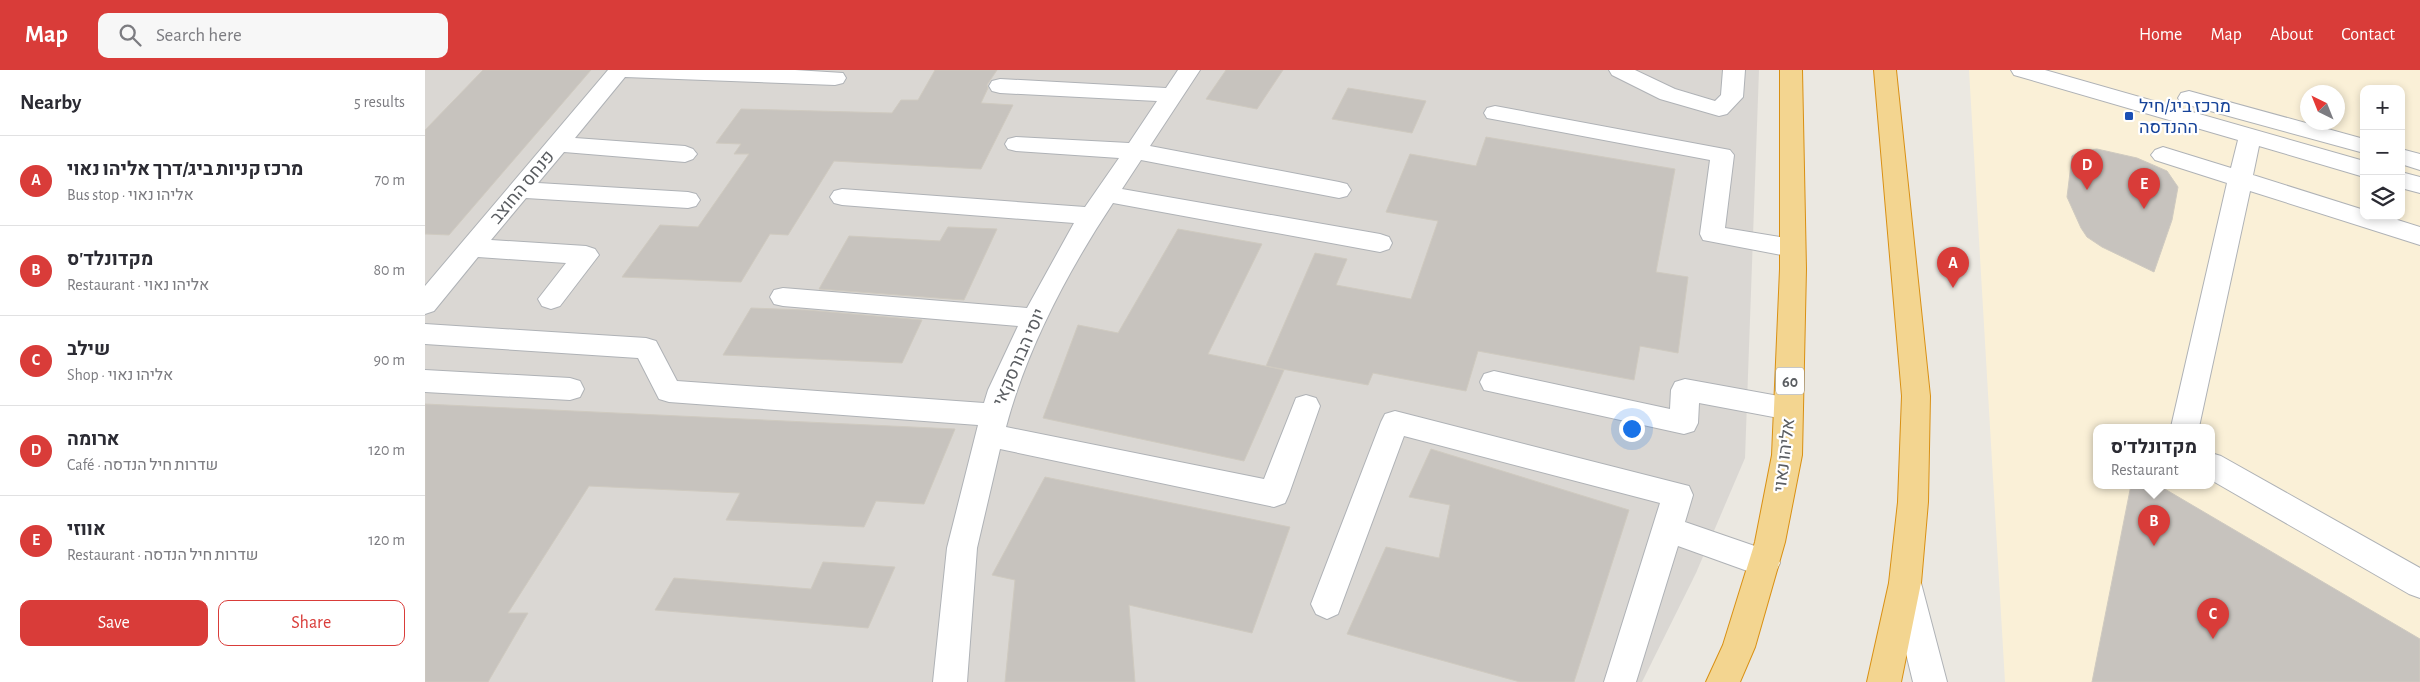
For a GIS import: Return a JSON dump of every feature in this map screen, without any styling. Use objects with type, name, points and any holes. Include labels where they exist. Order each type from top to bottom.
[{"type":"highway","name":"אליהו נאוי","points":[[1723,682],[1739,647],[1764,563],[1787,455],[1792,248],[1791,70]]},
{"type":"highway","points":[[1884,682],[1905,583],[1913,502],[1916,396],[1885,70]]},
{"type":"street","points":[[620,70],[835,78]]},
{"type":"street","name":"פנחס החוצב","points":[[425,304],[620,70]]},
{"type":"street","name":"יוסי הבורסקאי","points":[[950,682],[962,548],[1002,390],[1035,318],[1077,238],[1189,70]]},
{"type":"street","points":[[1620,70],[1645,85],[1691,103],[1719,109],[1733,97],[1734,70]]},
{"type":"street","points":[[2022,70],[2360,168]]},
{"type":"street","points":[[2089,70],[2360,145]]},
{"type":"street","points":[[1000,86],[1171,95]]},
{"type":"street","points":[[1495,113],[1722,155],[1712,234],[1792,248]]},
{"type":"street","points":[[2186,424],[2249,135]]},
{"type":"street","points":[[558,144],[685,154]]},
{"type":"street","points":[[1016,144],[1134,151],[1339,190]]},
{"type":"street","points":[[2163,155],[2420,236]]},
{"type":"street","points":[[2405,157],[2420,162]]},
{"type":"street","points":[[2405,181],[2420,185]]},
{"type":"street","points":[[520,190],[688,200]]},
{"type":"street","points":[[1106,194],[1380,242]]},
{"type":"street","points":[[841,197],[1091,216]]},
{"type":"street","points":[[471,248],[586,255],[551,299]]},
{"type":"street","points":[[783,297],[1035,318]]},
{"type":"street","points":[[425,334],[646,348],[669,391],[992,425],[1274,494],[1306,406]]},
{"type":"street","points":[[425,380],[570,389]]},
{"type":"street","points":[[1494,382],[1684,423],[1685,390],[1789,409]]},
{"type":"street","points":[[1327,604],[1395,422],[1678,495],[1620,681]]},
{"type":"street","points":[[2215,467],[2420,584]]},
{"type":"street","points":[[1667,529],[1764,563]]},
{"type":"street","points":[[1905,583],[1930,682]]},
{"type":"shaded area","points":[[425,70],[1759,70],[1745,458],[1696,573],[1642,682],[425,682]]},
{"type":"shaded area","points":[[1969,70],[2420,70],[2420,682],[2005,682]]},
{"type":"building","points":[[483,70],[591,70],[449,235],[425,234],[425,130]]},
{"type":"building","points":[[935,70],[997,70],[987,85],[988,88],[981,103],[1013,105],[981,169],[834,161],[788,235],[770,234],[741,282],[622,277],[660,225],[698,227],[749,154],[734,154],[741,144],[716,143],[741,109],[892,113],[901,100],[918,100]]},
{"type":"building","points":[[1226,70],[1283,70],[1257,109],[1206,99]]},
{"type":"building","points":[[1348,88],[1426,101],[1412,133],[1332,119]]},
{"type":"building","points":[[1486,137],[1675,169],[1656,272],[1688,277],[1678,353],[1640,346],[1634,380],[1478,351],[1466,391],[1373,373],[1368,385],[1266,366],[1315,253],[1347,259],[1336,285],[1411,299],[1438,221],[1386,212],[1410,154],[1476,166]]},
{"type":"building","points":[[2097,149],[2137,158],[2167,171],[2178,187],[2172,220],[2154,272],[2102,247],[2087,237],[2081,228],[2067,197],[2072,156],[2081,151]]},
{"type":"building","points":[[948,227],[997,229],[964,300],[819,289],[849,236],[940,241]]},
{"type":"building","points":[[1178,229],[1262,244],[1208,354],[1284,370],[1244,461],[1043,418],[1078,325],[1118,333]]},
{"type":"building","points":[[751,308],[807,310],[922,320],[902,363],[723,355]]},
{"type":"building","points":[[425,404],[955,429],[924,504],[876,501],[864,527],[726,520],[740,493],[589,486],[508,613],[528,613],[488,682],[425,682]]},
{"type":"building","points":[[1431,449],[1629,510],[1574,682],[1520,682],[1347,634],[1386,547],[1439,558],[1450,505],[1409,497]]},
{"type":"building","points":[[1045,477],[1290,527],[1252,633],[1129,605],[1135,682],[1005,682],[1015,580],[992,575]]},
{"type":"building","points":[[2130,489],[2165,489],[2420,639],[2420,682],[2092,682]]},
{"type":"building","points":[[823,562],[895,567],[868,628],[655,610],[674,578],[811,589]]},
{"type":"place","name":"מרכז ביג/חיל ההנדסה","points":[[2129,116]]},
{"type":"place","name":"ארומה","points":[[2087,190]]},
{"type":"place","name":"אווזי","points":[[2144,209]]},
{"type":"place","name":"מרכז קניות ביג/דרך אליהו נאוי","points":[[1953,288]]},
{"type":"place","name":"מקדונלד'ס","points":[[2154,546]]},
{"type":"place","name":"שילב","points":[[2213,639]]}]
